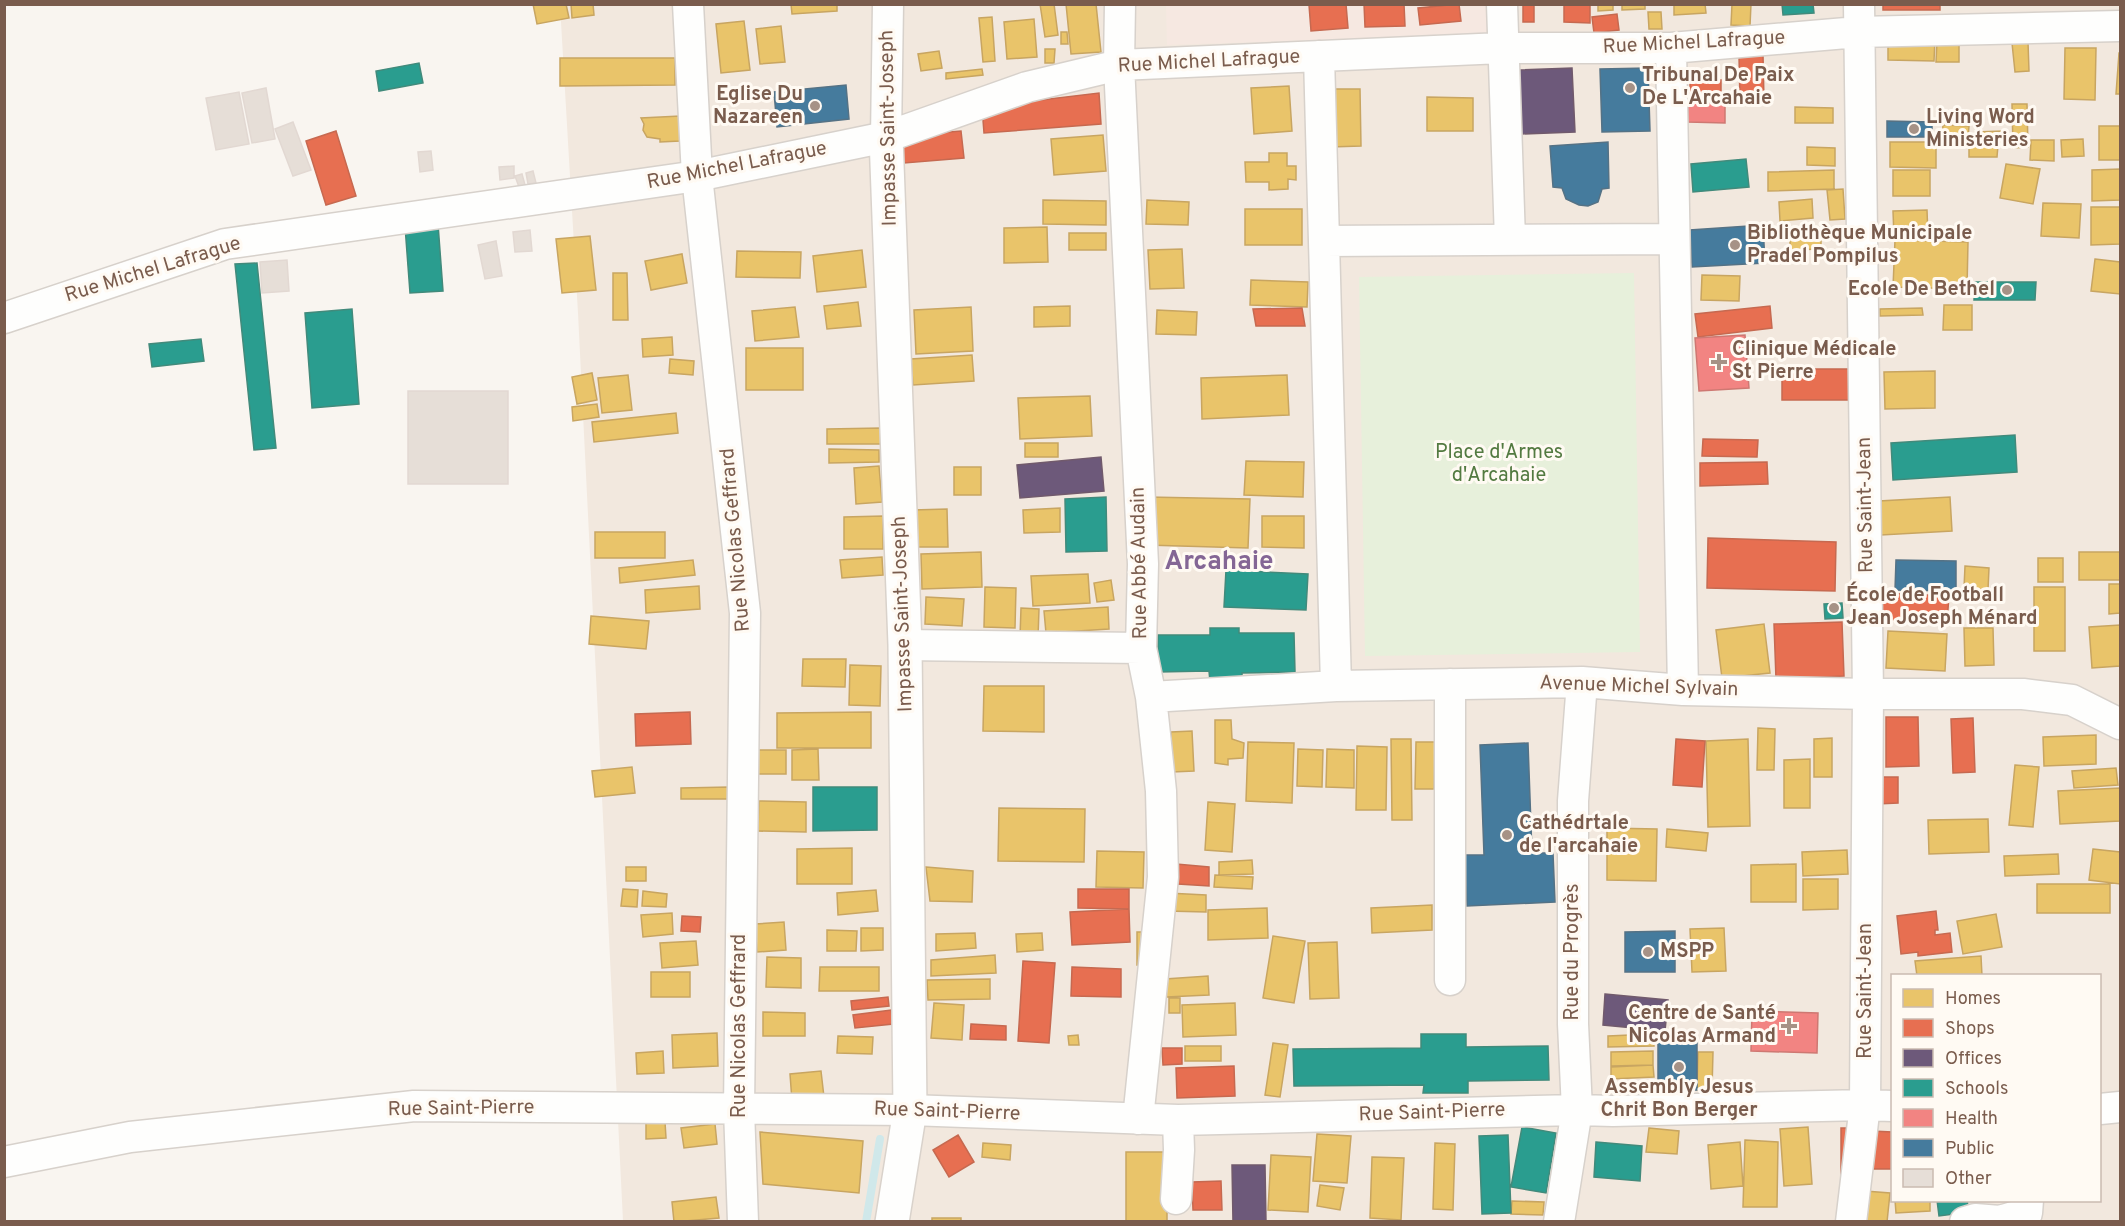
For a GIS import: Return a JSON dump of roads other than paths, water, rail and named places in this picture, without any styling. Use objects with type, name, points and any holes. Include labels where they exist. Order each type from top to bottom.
[{"type":"street","name":"Rue Nicolas Geffrard","points":[[688,4],[697,176],[746,613],[739,1109],[743,1221]]},
{"type":"street","name":"Impasse Saint-Joseph","points":[[888,4],[886,137],[905,645],[910,1110],[892,1221]]},
{"type":"street","name":"Rue Abbé Audain","points":[[1120,4],[1119,65],[1143,564],[1141,648],[1151,697],[1161,791],[1163,877],[1138,1119]]},
{"type":"street","points":[[1502,4],[1510,240]]},
{"type":"street","name":"Rue Michel Lafrague","points":[[4,318],[225,244],[697,176],[886,137],[1027,87],[1119,65],[1502,48],[1671,48],[1858,18],[2121,26]]},
{"type":"street","name":"Rue Saint-Jean","points":[[1851,1221],[1879,1106],[1869,694],[1858,18]]},
{"type":"street","points":[[1671,48],[1683,690]]},
{"type":"street","points":[[1319,56],[1336,686]]},
{"type":"street","points":[[1324,241],[1674,239]]},
{"type":"street","points":[[905,645],[1141,648]]},
{"type":"street","name":"Avenue Michel Sylvain","points":[[1151,697],[1336,686],[1582,682],[1683,690],[1869,694],[2023,693],[2072,700],[2121,724]]},
{"type":"street","name":"Rue du Progrès","points":[[1559,1221],[1577,1110],[1574,1024],[1573,812],[1582,682]]},
{"type":"street","points":[[1450,684],[1450,980]]},
{"type":"street","name":"Rue Saint-Pierre","points":[[4,1162],[130,1137],[414,1106],[910,1110],[1178,1120],[1577,1110],[1879,1106]]},
{"type":"street","points":[[2101,1109],[2121,1107]]},
{"type":"street","points":[[1176,1199],[1178,1120]]},
{"type":"street","points":[[1965,1221],[1975,1219],[2000,1221],[2027,1213],[2028,1202]]},
{"type":"waterway","points":[[866,1222],[880,1139]]},
{"type":"place","name":"Tribunal De Paix De L'Arcahaie","points":[[1630,88]]},
{"type":"place","name":"Eglise Du Nazareen","points":[[815,106]]},
{"type":"place","name":"Living Word Ministeries","points":[[1914,129]]},
{"type":"place","name":"Bibliothèque Municipale Pradel Pompilus","points":[[1735,245]]},
{"type":"place","name":"Ecole De Bethel","points":[[2007,290]]},
{"type":"place","name":"Clinique Médicale St Pierre","points":[[1719,362]]},
{"type":"place","name":"École de Football Jean Joseph Ménard","points":[[1834,608]]},
{"type":"place","name":"Cathédrtale de l'arcahaie","points":[[1507,835]]},
{"type":"place","name":"MSPP","points":[[1648,952]]},
{"type":"place","name":"Centre de Santé Nicolas Armand","points":[[1789,1026]]},
{"type":"place","name":"Assembly Jesus Chrit Bon Berger","points":[[1679,1067]]},
{"type":"district","name":"Arcahaie","points":[[1219,562]]},
{"type":"park label","name":"Place d'Armes d'Arcahaie","points":[[1499,464]]}]
